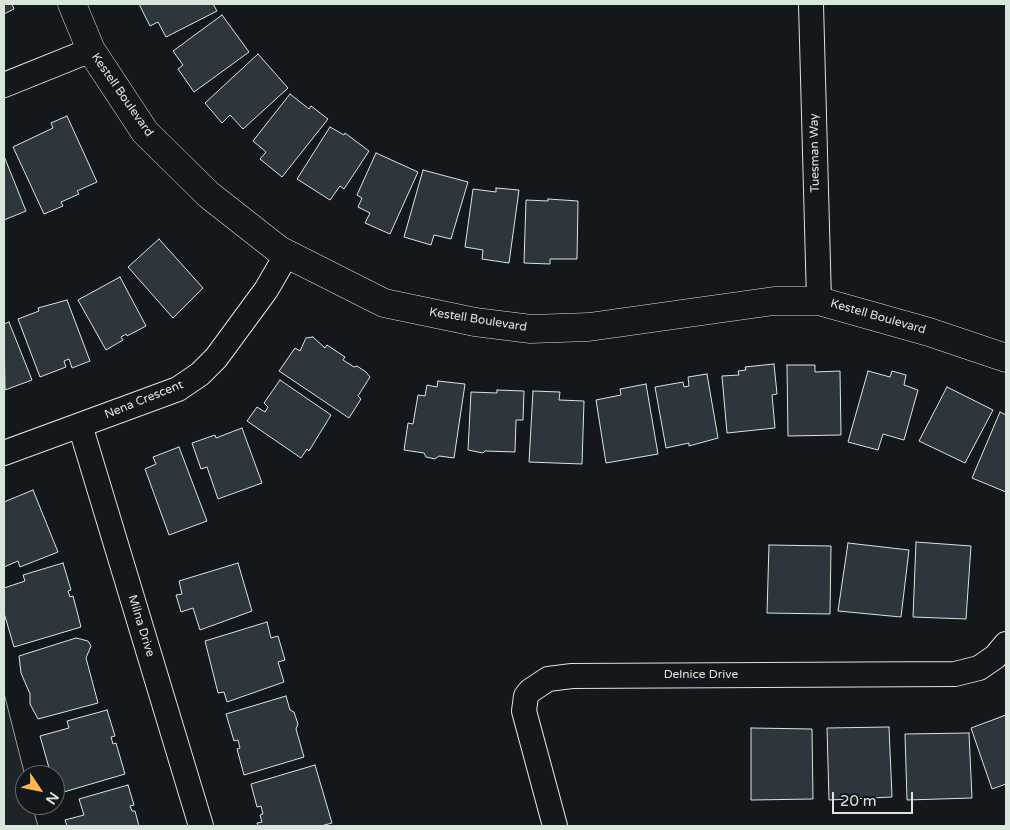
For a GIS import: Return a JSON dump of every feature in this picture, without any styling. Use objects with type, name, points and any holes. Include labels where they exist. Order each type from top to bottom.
[{"type":"street","name":"Kestell Boulevard","points":[[72,4],[91,50],[145,132],[209,195],[279,250],[384,303],[475,322],[531,329],[589,327],[774,301],[819,301],[920,329],[1006,358]]},
{"type":"street","name":"Tuesman Way","points":[[812,4],[819,301]]},
{"type":"street","points":[[4,85],[91,50]]},
{"type":"street","name":"Nena Crescent","points":[[4,453],[178,388],[200,374],[216,358],[250,312],[287,254]]},
{"type":"street","name":"Milna Drive","points":[[80,425],[201,826]]},
{"type":"street","name":"Delnice Drive","points":[[555,826],[524,711],[526,696],[530,691],[548,679],[572,676],[955,674],[979,668],[995,657],[1006,644]]},
{"type":"shaded area","points":[[4,693],[22,765],[15,765],[15,815],[35,815],[38,826],[4,826]]},
{"type":"building","points":[[4,4],[12,4],[14,9],[4,14]]},
{"type":"building","points":[[139,4],[213,4],[217,11],[166,37],[158,22],[150,26]]},
{"type":"building","points":[[222,15],[249,52],[194,92],[178,69],[183,65],[173,51]]},
{"type":"building","points":[[258,54],[288,88],[243,129],[230,115],[222,123],[205,103]]},
{"type":"building","points":[[290,94],[309,109],[311,106],[328,119],[282,177],[260,159],[266,152],[253,141]]},
{"type":"building","points":[[67,116],[97,182],[77,191],[79,194],[61,202],[63,206],[44,214],[13,147],[53,128],[51,123]]},
{"type":"building","points":[[330,127],[344,135],[345,133],[369,151],[344,189],[340,186],[330,200],[297,179]]},
{"type":"building","points":[[376,153],[418,172],[390,234],[365,223],[370,213],[358,207],[362,198],[357,195]]},
{"type":"building","points":[[4,156],[26,211],[4,220]]},
{"type":"building","points":[[423,170],[468,182],[451,239],[434,235],[431,245],[404,237]]},
{"type":"building","points":[[496,188],[519,190],[509,263],[482,259],[483,250],[465,247],[473,189],[496,192]]},
{"type":"building","points":[[548,199],[578,201],[577,259],[550,259],[550,264],[524,263],[526,200],[548,201]]},
{"type":"building","points":[[159,239],[203,288],[173,318],[128,267]]},
{"type":"building","points":[[120,277],[146,326],[127,336],[126,334],[121,337],[123,340],[106,350],[78,300]]},
{"type":"building","points":[[67,300],[90,361],[72,368],[69,359],[64,361],[66,367],[40,377],[18,319],[39,311],[38,308]]},
{"type":"building","points":[[9,322],[32,380],[5,390],[4,324]]},
{"type":"building","points":[[313,337],[325,348],[327,345],[345,357],[343,360],[354,367],[357,366],[370,377],[358,396],[361,399],[349,418],[279,371],[295,348],[300,351],[306,338]]},
{"type":"building","points":[[774,364],[777,394],[772,395],[775,428],[727,433],[722,376],[739,375],[738,371],[746,370],[745,367]]},
{"type":"building","points":[[787,365],[815,365],[815,372],[840,371],[841,435],[788,436]]},
{"type":"building","points":[[868,371],[890,377],[892,371],[906,375],[904,385],[918,390],[904,440],[883,434],[878,450],[848,442]]},
{"type":"building","points":[[707,374],[718,438],[689,446],[689,443],[666,448],[655,387],[683,382],[684,387],[689,386],[688,377]]},
{"type":"building","points":[[280,380],[331,415],[309,451],[307,449],[301,458],[247,421],[257,407],[265,412],[268,407],[264,403]]},
{"type":"building","points":[[438,381],[465,384],[454,458],[439,456],[435,459],[426,457],[424,453],[404,450],[408,423],[413,424],[418,395],[425,396],[427,385],[437,387]]},
{"type":"building","points":[[646,384],[658,454],[606,463],[596,400],[621,395],[620,389]]},
{"type":"building","points":[[947,387],[993,410],[965,463],[919,441]]},
{"type":"building","points":[[497,390],[524,391],[523,420],[516,420],[515,452],[485,451],[483,453],[468,450],[471,392],[497,393]]},
{"type":"building","points":[[533,391],[560,392],[559,400],[584,401],[582,464],[529,462]]},
{"type":"building","points":[[1000,412],[1006,415],[1006,492],[972,478]]},
{"type":"building","points":[[242,428],[262,483],[218,499],[207,467],[201,469],[192,443],[215,435],[216,438]]},
{"type":"building","points":[[179,447],[207,521],[169,535],[145,469],[156,464],[153,457]]},
{"type":"building","points":[[33,490],[58,552],[20,567],[18,561],[4,567],[4,502]]},
{"type":"building","points":[[916,542],[971,546],[966,619],[913,617]]},
{"type":"building","points":[[848,543],[909,550],[901,617],[838,611]]},
{"type":"building","points":[[769,545],[831,546],[830,614],[767,613]]},
{"type":"building","points":[[63,563],[71,590],[68,591],[70,597],[73,596],[81,627],[14,647],[4,613],[4,588],[25,581],[23,575]]},
{"type":"building","points":[[238,563],[252,611],[200,630],[193,608],[181,612],[176,595],[182,594],[179,581]]},
{"type":"building","points":[[267,622],[271,638],[278,636],[285,660],[278,662],[284,682],[227,702],[224,692],[218,693],[205,641]]},
{"type":"building","points":[[76,638],[88,641],[91,646],[86,658],[98,703],[38,719],[30,704],[30,694],[21,673],[19,656]]},
{"type":"building","points":[[286,696],[290,710],[294,712],[298,724],[296,729],[304,757],[244,775],[237,749],[240,748],[238,740],[234,741],[226,714]]},
{"type":"building","points":[[107,710],[115,736],[111,737],[113,744],[116,743],[125,774],[65,792],[65,765],[48,765],[40,736],[69,728],[67,721]]},
{"type":"building","points":[[1006,715],[1006,784],[992,789],[971,728]]},
{"type":"building","points":[[889,727],[892,797],[829,800],[827,728]]},
{"type":"building","points":[[751,728],[812,729],[813,799],[751,800]]},
{"type":"building","points":[[969,733],[972,798],[907,800],[905,734]]},
{"type":"building","points":[[315,765],[332,823],[321,826],[258,826],[257,823],[262,822],[260,815],[263,814],[261,806],[257,807],[251,784]]},
{"type":"building","points":[[128,785],[134,805],[130,806],[132,811],[135,811],[139,826],[67,826],[65,820],[84,815],[79,799]]}]
